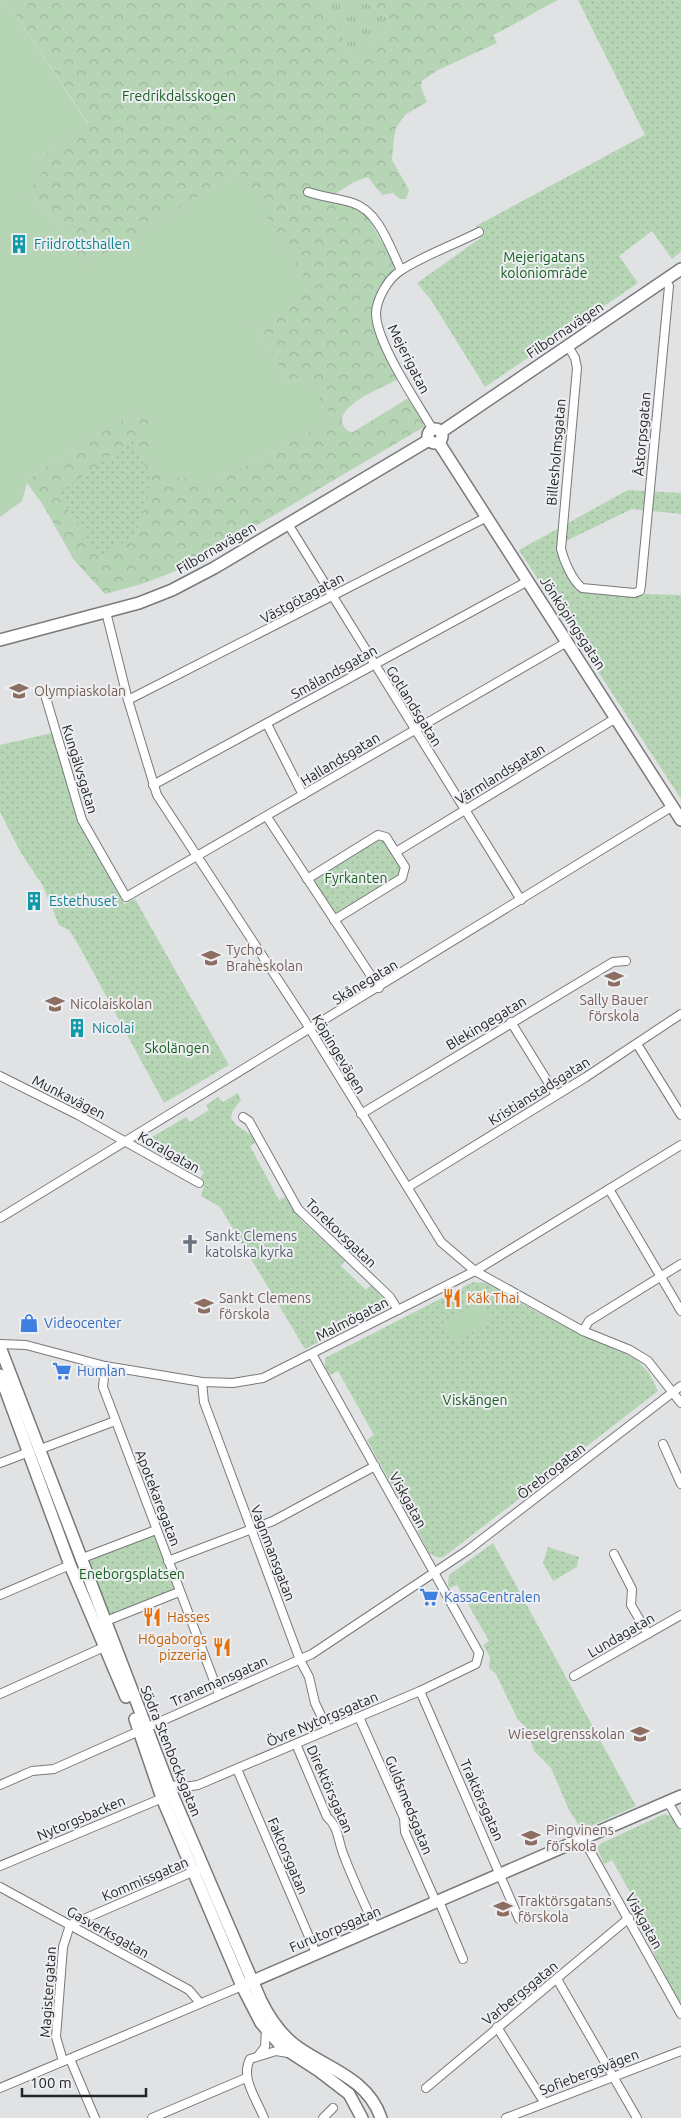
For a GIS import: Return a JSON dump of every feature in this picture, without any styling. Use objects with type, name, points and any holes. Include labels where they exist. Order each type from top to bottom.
[{"type":"street","points":[[308,192],[354,203],[365,210],[380,229],[401,270]]},
{"type":"street","name":"Mejerigatan","points":[[436,436],[389,352],[376,312],[382,293],[401,270],[480,232]]},
{"type":"street","name":"Filbornavägen","points":[[0,640],[106,612],[172,590],[214,568],[436,436],[681,269]]},
{"type":"street","name":"Åstorpsgatan","points":[[640,591],[669,286],[665,280]]},
{"type":"street","name":"Billesholmsgatan","points":[[568,346],[575,358],[577,368],[560,542],[566,562],[582,588],[606,591],[640,591]]},
{"type":"street","name":"Jönköpingsgatan","points":[[436,436],[681,820]]},
{"type":"street","name":"Västgötagatan","points":[[128,700],[487,517]]},
{"type":"street","name":"Gotlandsgatan","points":[[288,524],[464,811],[521,900]]},
{"type":"street","name":"Smålandsgatan","points":[[153,785],[528,581]]},
{"type":"street","name":"Köpingevägen","points":[[106,612],[128,700],[153,785],[196,857],[310,1029],[441,1242],[475,1271],[583,1330],[630,1350],[648,1361],[681,1403]]},
{"type":"street","name":"Hallandsgatan","points":[[126,897],[567,642]]},
{"type":"street","name":"Kungälvsgatan","points":[[46,698],[82,820],[126,897]]},
{"type":"street","name":"Värmlandsgatan","points":[[396,852],[616,718]]},
{"type":"street","points":[[267,724],[303,795]]},
{"type":"street","name":"Skånegatan","points":[[0,1218],[379,988],[672,806]]},
{"type":"street","points":[[267,817],[379,988]]},
{"type":"street","points":[[307,879],[378,835],[386,837],[396,852],[405,867],[402,878],[334,920]]},
{"type":"street","name":"Blekingegatan","points":[[361,1114],[613,962],[626,961]]},
{"type":"street","name":"Kristianstadsgatan","points":[[408,1187],[637,1044],[681,1014]]},
{"type":"street","points":[[511,1022],[556,1095]]},
{"type":"street","points":[[637,1044],[681,1115]]},
{"type":"street","name":"Munkavägen","points":[[0,1076],[126,1142]]},
{"type":"street","name":"Torekovsgatan","points":[[243,1117],[249,1121],[298,1209],[390,1297],[398,1310]]},
{"type":"street","name":"Koralgatan","points":[[126,1142],[199,1183]]},
{"type":"street","name":"Malmögatan","points":[[0,1346],[26,1345],[105,1366],[202,1382],[233,1384],[248,1382],[274,1373],[475,1271],[681,1145]]},
{"type":"street","points":[[609,1189],[681,1311]]},
{"type":"street","name":"Skånegatan","points":[[0,1211],[17,1207]]},
{"type":"street","points":[[583,1330],[589,1321],[681,1264]]},
{"type":"street","name":"Södra Stenbocksgatan","points":[[0,1346],[34,1451],[75,1562],[143,1728],[198,1870],[266,2030],[290,2053],[349,2094],[363,2117]]},
{"type":"street","name":"Viskgatan","points":[[312,1354],[435,1574],[480,1659]]},
{"type":"street","name":"Apotekaregatan","points":[[105,1366],[103,1387],[219,1694]]},
{"type":"street","name":"Södra Stenbocksgatan","points":[[0,1375],[34,1451]]},
{"type":"street","name":"Vagnmansgatan","points":[[202,1382],[204,1402],[250,1530],[300,1660],[309,1677],[315,1703],[328,1730]]},
{"type":"street","name":"Örebrogatan","points":[[435,1574],[681,1386]]},
{"type":"street","points":[[0,1463],[115,1421]]},
{"type":"street","points":[[662,1444],[681,1484]]},
{"type":"street","points":[[168,1561],[274,1521],[375,1466]]},
{"type":"street","points":[[0,1595],[75,1562],[156,1530]]},
{"type":"street","points":[[614,1554],[632,1589],[631,1605],[648,1634]]},
{"type":"street","name":"Tranemansgatan","points":[[0,1785],[32,1771],[52,1770],[219,1694],[300,1660],[435,1574]]},
{"type":"street","points":[[100,1623],[180,1592]]},
{"type":"street","name":"Lundagatan","points":[[574,1676],[681,1616]]},
{"type":"street","name":"Södra Stenbocksgatan","points":[[100,1623],[104,1647],[143,1728]]},
{"type":"street","points":[[0,1694],[104,1647]]},
{"type":"street","name":"Övre Nytorgsgatan","points":[[168,1792],[198,1785],[360,1717],[476,1664],[480,1659]]},
{"type":"street","name":"Traktörsgatan","points":[[420,1691],[519,1919]]},
{"type":"street","name":"Guldsmedsgatan","points":[[360,1717],[404,1818],[405,1832],[463,1959]]},
{"type":"street","name":"Direktörsgatan","points":[[296,1744],[326,1817],[333,1822],[343,1853],[375,1928]]},
{"type":"street","name":"Faktorsgatan","points":[[237,1769],[316,1954]]},
{"type":"street","name":"Nytorgsbacken","points":[[0,1866],[168,1792]]},
{"type":"street","name":"Furutorpsgatan","points":[[0,2088],[584,1840],[681,1796]]},
{"type":"street","points":[[668,1802],[681,1824]]},
{"type":"street","name":"Viskgatan","points":[[584,1840],[681,2014]]},
{"type":"street","name":"Kommissgatan","points":[[70,1925],[198,1870]]},
{"type":"street","name":"Gasverksgatan","points":[[0,1887],[189,1990],[200,2003]]},
{"type":"street","name":"Varbergsgatan","points":[[426,2088],[629,1918]]},
{"type":"street","name":"Magistergatan","points":[[70,1925],[63,1947],[56,2037],[95,2118]]},
{"type":"street","points":[[557,1979],[637,2118]]},
{"type":"street","name":"Södra Stenbocksgatan","points":[[247,1984],[280,2031],[299,2048],[352,2078],[371,2098],[381,2116]]},
{"type":"street","points":[[497,2027],[544,2102]]},
{"type":"street","points":[[258,2056],[264,2047],[266,2030]]},
{"type":"street","points":[[264,2118],[246,2078],[250,2059],[276,2051],[290,2053]]},
{"type":"street","name":"Sofiebergsvägen","points":[[506,2118],[681,2051]]},
{"type":"street","points":[[152,2118],[246,2078]]},
{"type":"street","points":[[324,2118],[333,2108]]},
{"type":"green space","points":[[0,0],[6,0],[88,124],[35,161],[42,173],[29,191],[64,231],[85,265],[239,171],[312,290],[254,326],[290,384],[305,373],[333,420],[255,462],[202,483],[153,471],[150,404],[35,473],[27,483],[22,501],[0,517]]},
{"type":"green space","name":"Fredrikdalsskogen","points":[[6,0],[323,0],[355,57],[391,28],[389,18],[367,0],[558,0],[493,35],[497,43],[438,70],[422,81],[421,87],[427,102],[405,115],[396,128],[394,138],[392,160],[409,190],[406,199],[400,199],[393,193],[382,195],[368,177],[354,182],[332,196],[363,212],[396,266],[376,297],[373,322],[382,348],[399,379],[358,400],[343,415],[342,423],[348,431],[353,432],[410,397],[423,420],[424,427],[186,567],[142,584],[105,594],[74,560],[43,505],[27,483],[35,473],[150,403],[201,483],[255,462],[332,420],[305,374],[290,384],[254,326],[239,171],[85,266],[64,231],[29,191],[34,162],[88,123]]},
{"type":"green space","points":[[323,0],[367,0],[389,18],[391,28],[356,57],[353,56]]},
{"type":"green space","name":"Mejerigatans koloniområde","points":[[578,0],[681,0],[681,252],[672,259],[652,231],[619,256],[638,283],[485,387],[431,300],[417,283],[482,237],[476,226],[645,135]]},
{"type":"green space","points":[[132,440],[149,475],[148,500],[136,532],[102,560],[58,494]]},
{"type":"green space","points":[[628,490],[681,493],[681,514],[632,509],[568,540],[557,551],[562,564],[579,592],[681,595],[681,799],[519,550]]},
{"type":"green space","name":"Skolängen","points":[[52,733],[78,822],[124,904],[135,899],[229,1065],[164,1103],[78,944],[69,930],[59,925],[43,886],[21,853],[0,812],[0,745]]},
{"type":"green space","name":"Fyrkanten","points":[[378,839],[384,840],[402,867],[401,875],[340,913],[333,912],[314,883],[316,878]]},
{"type":"green space","points":[[238,1093],[241,1100],[232,1112],[231,1118],[236,1125],[254,1137],[255,1143],[250,1146],[279,1200],[285,1197],[302,1221],[345,1261],[341,1266],[366,1290],[371,1285],[383,1298],[385,1306],[380,1311],[305,1349],[220,1207],[201,1196],[204,1186],[201,1177],[204,1172],[160,1146],[156,1151],[145,1144],[147,1140],[186,1117],[190,1122],[209,1110],[206,1105],[218,1097],[223,1102]]},
{"type":"green space","name":"Viskängen","points":[[473,1282],[486,1283],[537,1312],[636,1359],[649,1373],[658,1391],[440,1558],[430,1554],[367,1440],[374,1435],[338,1371],[330,1375],[325,1366],[325,1358]]},
{"type":"green space","points":[[481,1302],[491,1322],[453,1341],[443,1322]]},
{"type":"green space","name":"Eneborgsplatsen","points":[[154,1535],[175,1590],[110,1614],[89,1559]]},
{"type":"green space","points":[[493,1543],[636,1806],[582,1830],[569,1810],[551,1768],[534,1751],[527,1728],[518,1720],[496,1674],[489,1668],[490,1657],[483,1645],[489,1641],[457,1585],[450,1588],[448,1586],[449,1575]]},
{"type":"green space","points":[[548,1547],[579,1557],[577,1567],[553,1581],[543,1563]]},
{"type":"green space","points":[[664,1814],[673,1816],[681,1831],[681,2005],[642,1931],[649,1926],[612,1860],[604,1864],[597,1848],[600,1844]]},
{"type":"place","name":"Friidrottshallen","points":[[19,244]]},
{"type":"place","name":"Olympiaskolan","points":[[19,691]]},
{"type":"place","name":"Estethuset","points":[[34,901]]},
{"type":"place","name":"Tycho Braheskolan","points":[[211,958]]},
{"type":"place","name":"Sally Bauer förskola","points":[[614,979]]},
{"type":"place","name":"Nicolaiskolan","points":[[55,1004]]},
{"type":"place","name":"Nicolai","points":[[77,1028]]},
{"type":"place","name":"Sankt Clemens katolska kyrka","points":[[190,1244]]},
{"type":"place","name":"Käk Thai","points":[[452,1298]]},
{"type":"place","name":"Sankt Clemens förskola","points":[[204,1306]]},
{"type":"place","name":"Videocenter","points":[[29,1323]]},
{"type":"place","name":"Humlan","points":[[62,1371]]},
{"type":"place","name":"KassaCentralen","points":[[429,1597]]},
{"type":"place","name":"Hasses","points":[[152,1617]]},
{"type":"place","name":"Högaborgs pizzeria","points":[[222,1647]]},
{"type":"place","name":"Wieselgrensskolan","points":[[640,1734]]},
{"type":"place","name":"Pingvinens förskola","points":[[531,1838]]},
{"type":"place","name":"Traktörsgatans förskola","points":[[503,1909]]}]
